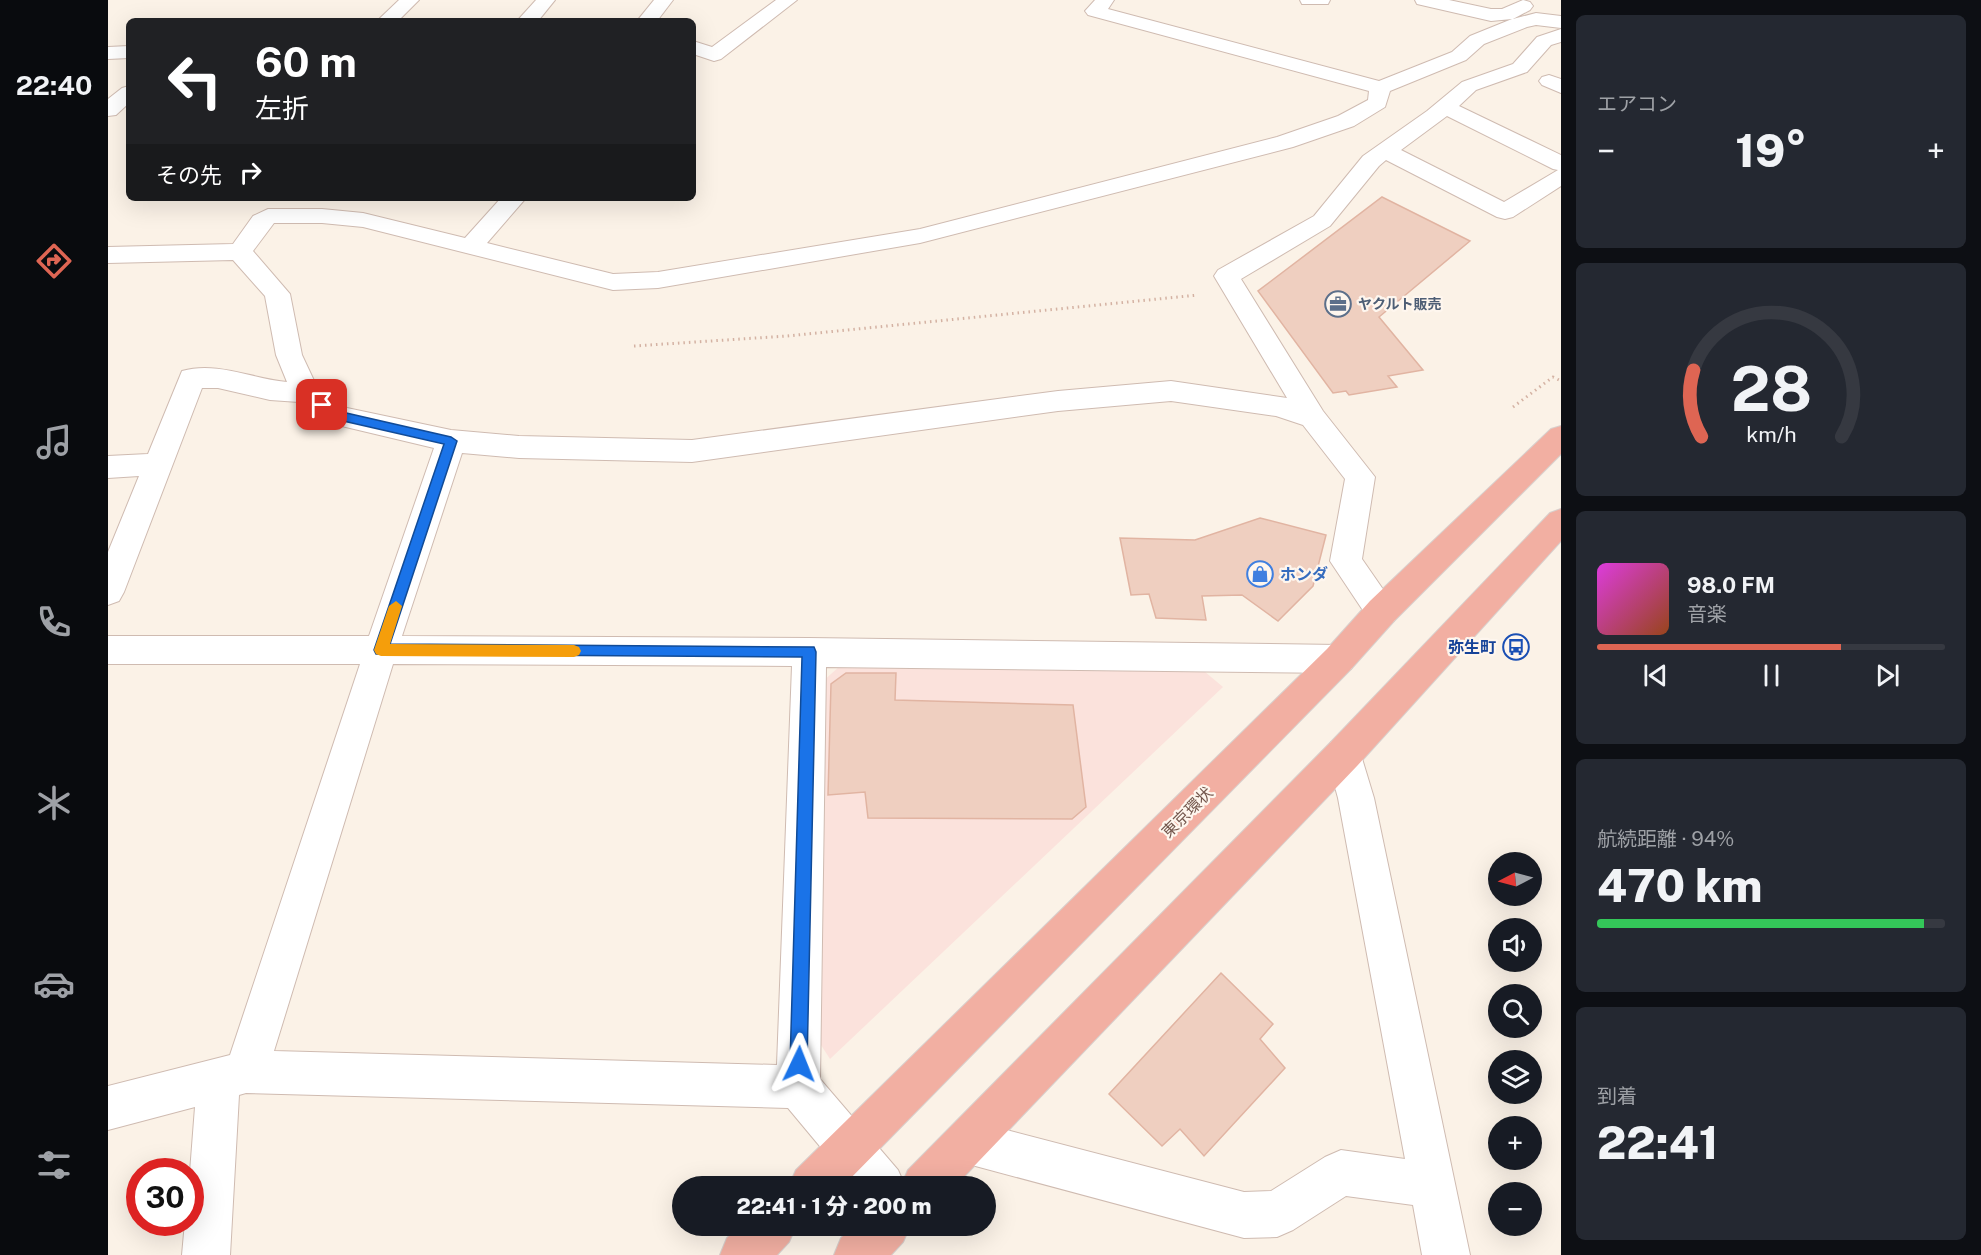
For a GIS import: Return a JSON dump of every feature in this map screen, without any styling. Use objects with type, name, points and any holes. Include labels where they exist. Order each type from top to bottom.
[{"type":"highway","name":"東京環状","points":[[822,1176],[1339,659],[1382,611],[1561,436]]},
{"type":"highway","points":[[934,1176],[1344,754],[1561,521]]},
{"type":"highway","points":[[744,1255],[763,1236]]},
{"type":"highway","points":[[858,1255],[877,1236]]},
{"type":"street","points":[[390,18],[410,0]]},
{"type":"street","points":[[530,18],[546,0]]},
{"type":"street","points":[[649,18],[664,0]]},
{"type":"street","points":[[696,48],[714,55],[788,0]]},
{"type":"street","points":[[1105,0],[1095,12],[1380,88],[1460,56],[1477,40],[1521,23],[1536,19],[1561,22]]},
{"type":"street","points":[[1309,0],[1321,0]]},
{"type":"street","points":[[1424,0],[1445,2],[1491,15],[1506,15],[1533,0]]},
{"type":"street","points":[[1382,611],[1346,561],[1360,477],[1313,418],[1227,276],[1322,221],[1371,161],[1445,107],[1469,86],[1520,68],[1544,41],[1561,35]]},
{"type":"street","points":[[108,53],[126,52]]},
{"type":"street","points":[[240,252],[261,221],[264,207],[302,215],[363,220],[614,282],[658,280],[920,236],[1285,142],[1346,121],[1378,103],[1380,88]]},
{"type":"street","points":[[108,112],[126,95]]},
{"type":"street","points":[[1445,107],[1561,164]]},
{"type":"street","points":[[108,112],[126,109]]},
{"type":"street","points":[[1385,151],[1505,212],[1561,176]]},
{"type":"street","points":[[470,247],[511,201]]},
{"type":"street","points":[[108,255],[240,252],[277,294],[289,355],[306,393]]},
{"type":"street","points":[[108,592],[192,378],[218,378],[270,390],[306,393],[339,416],[451,441],[519,447],[692,451],[1058,401],[1171,391],[1279,405],[1313,418]]},
{"type":"street","points":[[206,1255],[233,1075],[451,441]]},
{"type":"street","points":[[108,467],[158,464]]},
{"type":"street","points":[[108,650],[809,652],[1339,659]]},
{"type":"street","points":[[809,652],[798,1087],[873,1176]]},
{"type":"street","points":[[1344,754],[1356,798],[1446,1255]]},
{"type":"street","points":[[108,1108],[233,1075],[798,1087]]},
{"type":"street","points":[[968,1142],[1244,1215],[1277,1214],[1341,1173],[1432,1185]]},
{"type":"path","points":[[634,346],[787,336],[1237,292]]},
{"type":"path","points":[[1513,407],[1552,377],[1561,381]]},
{"type":"shaded area","points":[[840,666],[1204,671],[1223,687],[830,1059],[819,1042],[822,682]]},
{"type":"building","points":[[1382,197],[1470,241],[1379,317],[1423,370],[1388,376],[1397,387],[1349,395],[1346,391],[1333,393],[1258,291]]},
{"type":"building","points":[[1260,518],[1326,535],[1313,586],[1278,621],[1242,595],[1202,596],[1206,620],[1156,618],[1149,594],[1131,595],[1120,538],[1195,540]]},
{"type":"building","points":[[846,673],[896,673],[895,700],[1073,705],[1086,807],[1072,819],[868,818],[865,792],[828,795],[831,684]]},
{"type":"building","points":[[1221,973],[1273,1024],[1260,1039],[1285,1068],[1204,1156],[1180,1129],[1162,1146],[1109,1094]]},
{"type":"slow traffic","points":[[396,606],[381,650],[574,651]]},
{"type":"place","name":"ヤクルト販売","points":[[1338,304]]},
{"type":"place","name":"ホンダ","points":[[1260,574]]},
{"type":"place","name":"弥生町","points":[[1516,647]]},
{"type":"route","points":[[322,405],[339,416],[451,441],[381,650],[809,652],[799,1064]]}]
